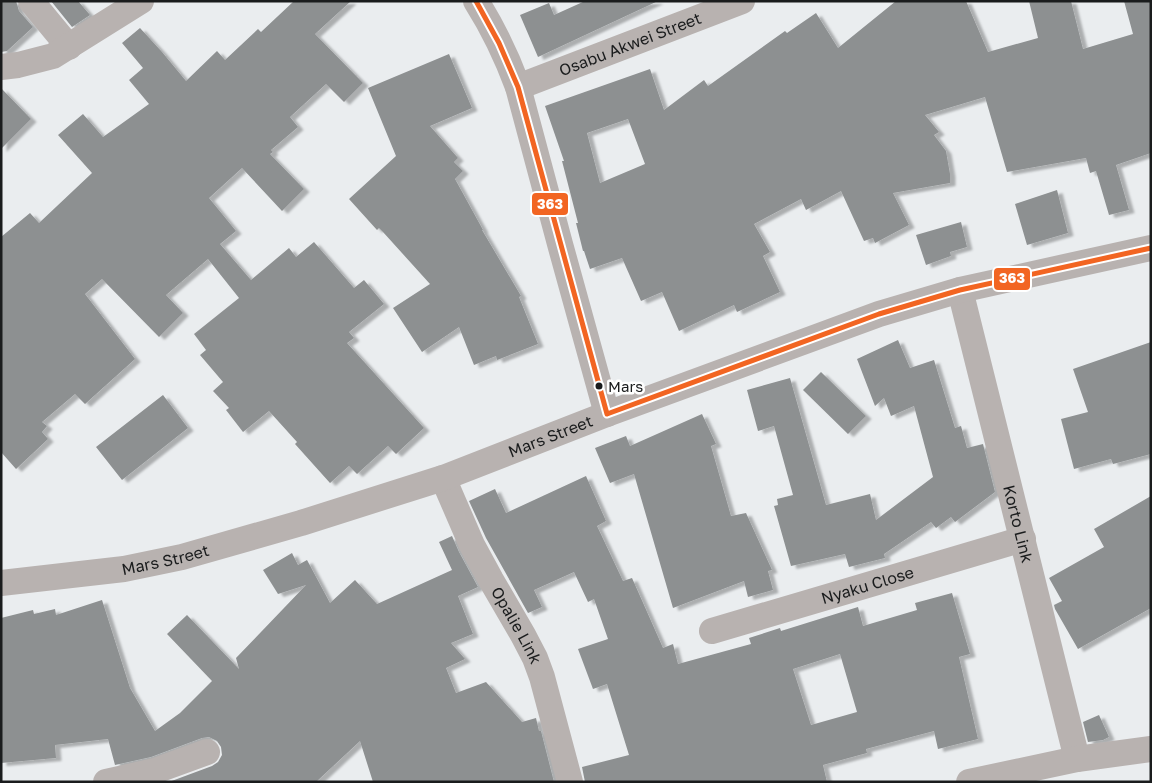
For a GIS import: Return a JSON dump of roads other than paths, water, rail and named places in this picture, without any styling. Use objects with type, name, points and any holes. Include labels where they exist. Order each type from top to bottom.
[{"type":"street","points":[[31,1],[69,47]]},
{"type":"street","points":[[1,67],[18,66],[53,56],[141,1]]},
{"type":"street","points":[[476,1],[491,27],[518,87],[607,414]]},
{"type":"street","name":"Osabu Akwei Street","points":[[518,87],[742,1]]},
{"type":"street","name":"Mars Street","points":[[1,583],[124,569],[182,557],[301,523],[443,478],[607,414],[879,314],[960,290],[1151,248]]},
{"type":"street","name":"Korto Link","points":[[960,290],[1077,759]]},
{"type":"street","name":"Opalie Link","points":[[443,478],[476,552],[535,658],[542,677],[570,782]]},
{"type":"street","name":"Nyaku Close","points":[[712,630],[1023,539]]},
{"type":"street","points":[[969,782],[1077,759],[1151,749]]},
{"type":"street","points":[[106,782],[155,771],[207,752]]},
{"type":"place","name":"Mars","points":[[599,386]]}]
